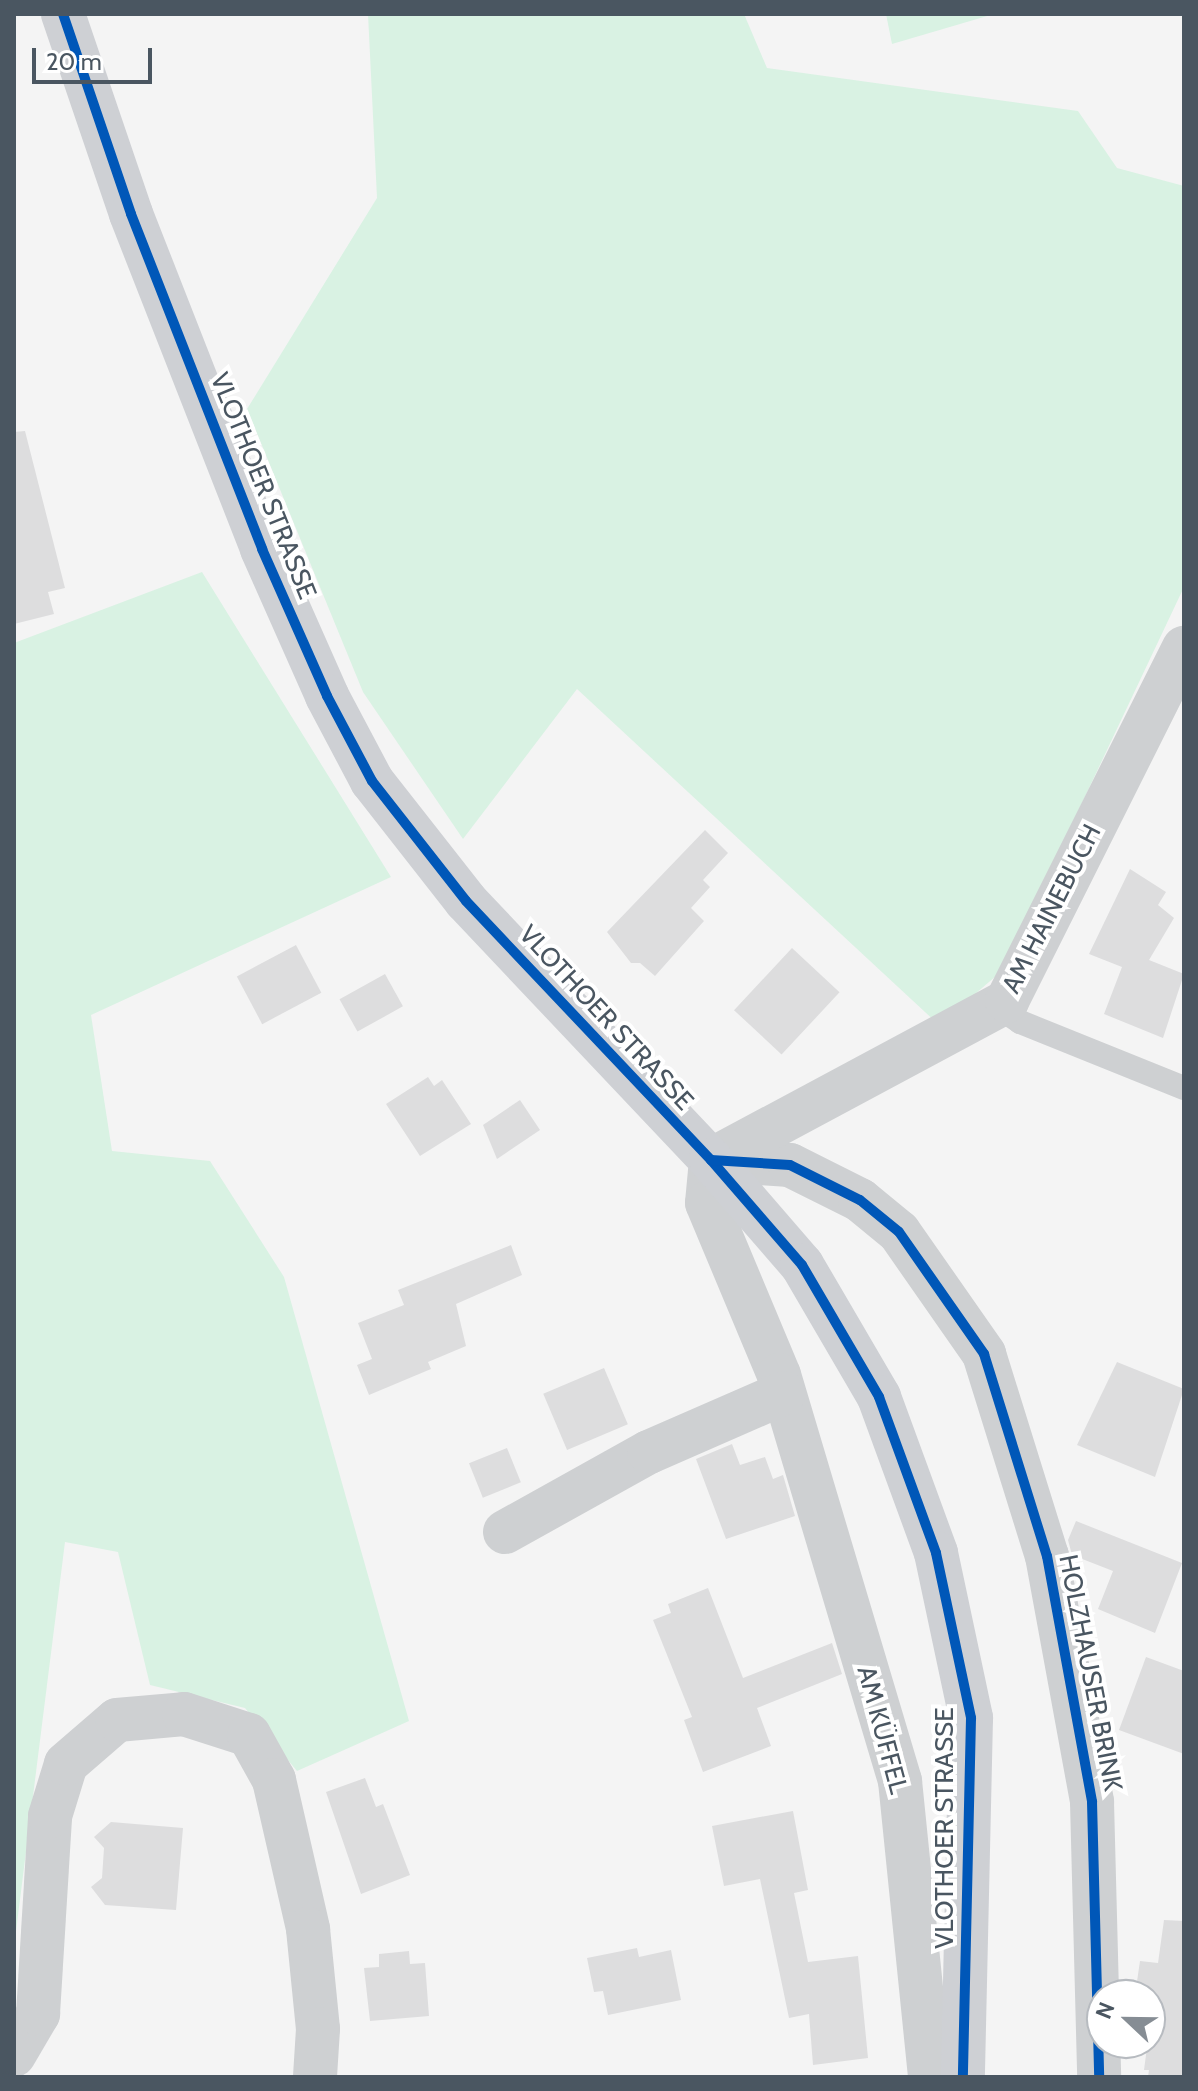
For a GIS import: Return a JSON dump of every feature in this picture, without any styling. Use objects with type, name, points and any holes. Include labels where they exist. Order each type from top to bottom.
[{"type":"street","name":"VLOTHOER STRASSE","points":[[63,14],[131,214],[262,549],[327,696],[372,781],[466,901],[711,1160],[802,1265],[879,1397],[936,1553],[971,1718],[963,2077]]},
{"type":"street","name":"AM HAINEBUCH","points":[[711,1160],[998,1007],[1018,980],[1184,648]]},
{"type":"street","name":"AM KÜFFEL","points":[[711,1160],[707,1203],[784,1393],[900,1781],[930,2077]]},
{"type":"street","name":"HOLZHAUSER BRINK","points":[[711,1160],[790,1165],[860,1200],[899,1232],[984,1354],[1047,1556],[1092,1802],[1099,2077]]},
{"type":"street","points":[[505,1532],[649,1452],[784,1393]]},
{"type":"street","points":[[14,2055],[38,2014],[50,1816],[66,1764],[117,1720],[184,1714],[249,1735],[274,1780],[308,1929],[318,2029],[315,2077]]},
{"type":"lane","points":[[998,1007],[1020,1022],[1184,1088]]},
{"type":"green space","points":[[368,14],[744,14],[767,68],[1078,111],[1117,168],[1184,186],[1184,587],[1003,970],[939,1025],[577,689],[463,839],[363,692],[247,409],[377,198]]},
{"type":"green space","points":[[886,14],[994,14],[892,44]]},
{"type":"green space","points":[[202,572],[391,877],[91,1015],[112,1151],[210,1161],[284,1277],[409,1721],[297,1771],[245,1708],[150,1685],[118,1552],[65,1542],[14,1947],[14,643]]},
{"type":"building","points":[[25,431],[65,588],[48,592],[54,614],[14,624],[14,432]]},
{"type":"building","points":[[705,830],[728,853],[703,880],[710,887],[691,908],[704,921],[655,976],[640,963],[631,963],[607,932]]},
{"type":"building","points":[[1130,869],[1166,892],[1158,905],[1174,918],[1149,960],[1184,974],[1163,1038],[1104,1014],[1122,967],[1089,954]]},
{"type":"building","points":[[296,945],[321,993],[262,1024],[237,976]]},
{"type":"building","points":[[792,948],[840,992],[782,1054],[734,1010]]},
{"type":"building","points":[[385,974],[403,1006],[357,1032],[340,999]]},
{"type":"building","points":[[428,1077],[434,1086],[442,1080],[471,1124],[420,1156],[386,1104]]},
{"type":"building","points":[[520,1100],[540,1130],[497,1159],[483,1125]]},
{"type":"building","points":[[511,1245],[522,1275],[456,1304],[466,1346],[428,1362],[431,1369],[369,1395],[357,1365],[372,1359],[358,1323],[404,1305],[398,1290]]},
{"type":"building","points":[[1117,1362],[1184,1389],[1155,1477],[1077,1445]]},
{"type":"building","points":[[604,1368],[628,1424],[567,1450],[543,1394]]},
{"type":"building","points":[[732,1444],[740,1465],[765,1457],[773,1479],[783,1475],[795,1516],[726,1539],[696,1459]]},
{"type":"building","points":[[507,1448],[521,1482],[483,1498],[469,1463]]},
{"type":"building","points":[[1076,1521],[1182,1563],[1155,1633],[1098,1609],[1113,1571],[1072,1555],[1068,1540]]},
{"type":"building","points":[[708,1588],[743,1678],[832,1643],[842,1674],[757,1708],[771,1746],[703,1772],[684,1720],[692,1717],[653,1620],[671,1613],[668,1604]]},
{"type":"building","points":[[1146,1657],[1184,1671],[1184,1754],[1119,1730]]},
{"type":"building","points":[[365,1778],[376,1807],[383,1804],[410,1875],[361,1894],[326,1792]]},
{"type":"building","points":[[793,1811],[808,1890],[794,1893],[808,1962],[858,1956],[868,2058],[813,2065],[809,2014],[789,2018],[760,1879],[724,1886],[712,1826]]},
{"type":"building","points":[[111,1822],[183,1828],[176,1910],[105,1905],[91,1887],[102,1878],[104,1848],[94,1837]]},
{"type":"building","points":[[1164,1920],[1184,1921],[1184,2077],[1148,2077],[1149,2070],[1144,2070],[1145,2059],[1166,2059],[1166,1979],[1137,1979],[1140,1961],[1158,1963]]},
{"type":"building","points":[[637,1948],[639,1957],[671,1950],[681,2000],[608,2015],[603,1991],[594,1992],[587,1958]]},
{"type":"building","points":[[409,1951],[410,1964],[425,1963],[429,2016],[370,2021],[364,1968],[379,1967],[379,1954]]},
{"type":"cycle path","points":[[63,14],[131,214],[262,549],[327,696],[372,781],[466,901],[711,1160],[802,1265],[879,1397],[936,1553],[971,1718],[963,2077]]},
{"type":"cycle path","points":[[711,1160],[790,1165],[860,1200],[899,1232],[984,1354],[1047,1556],[1092,1802],[1099,2077]]}]
